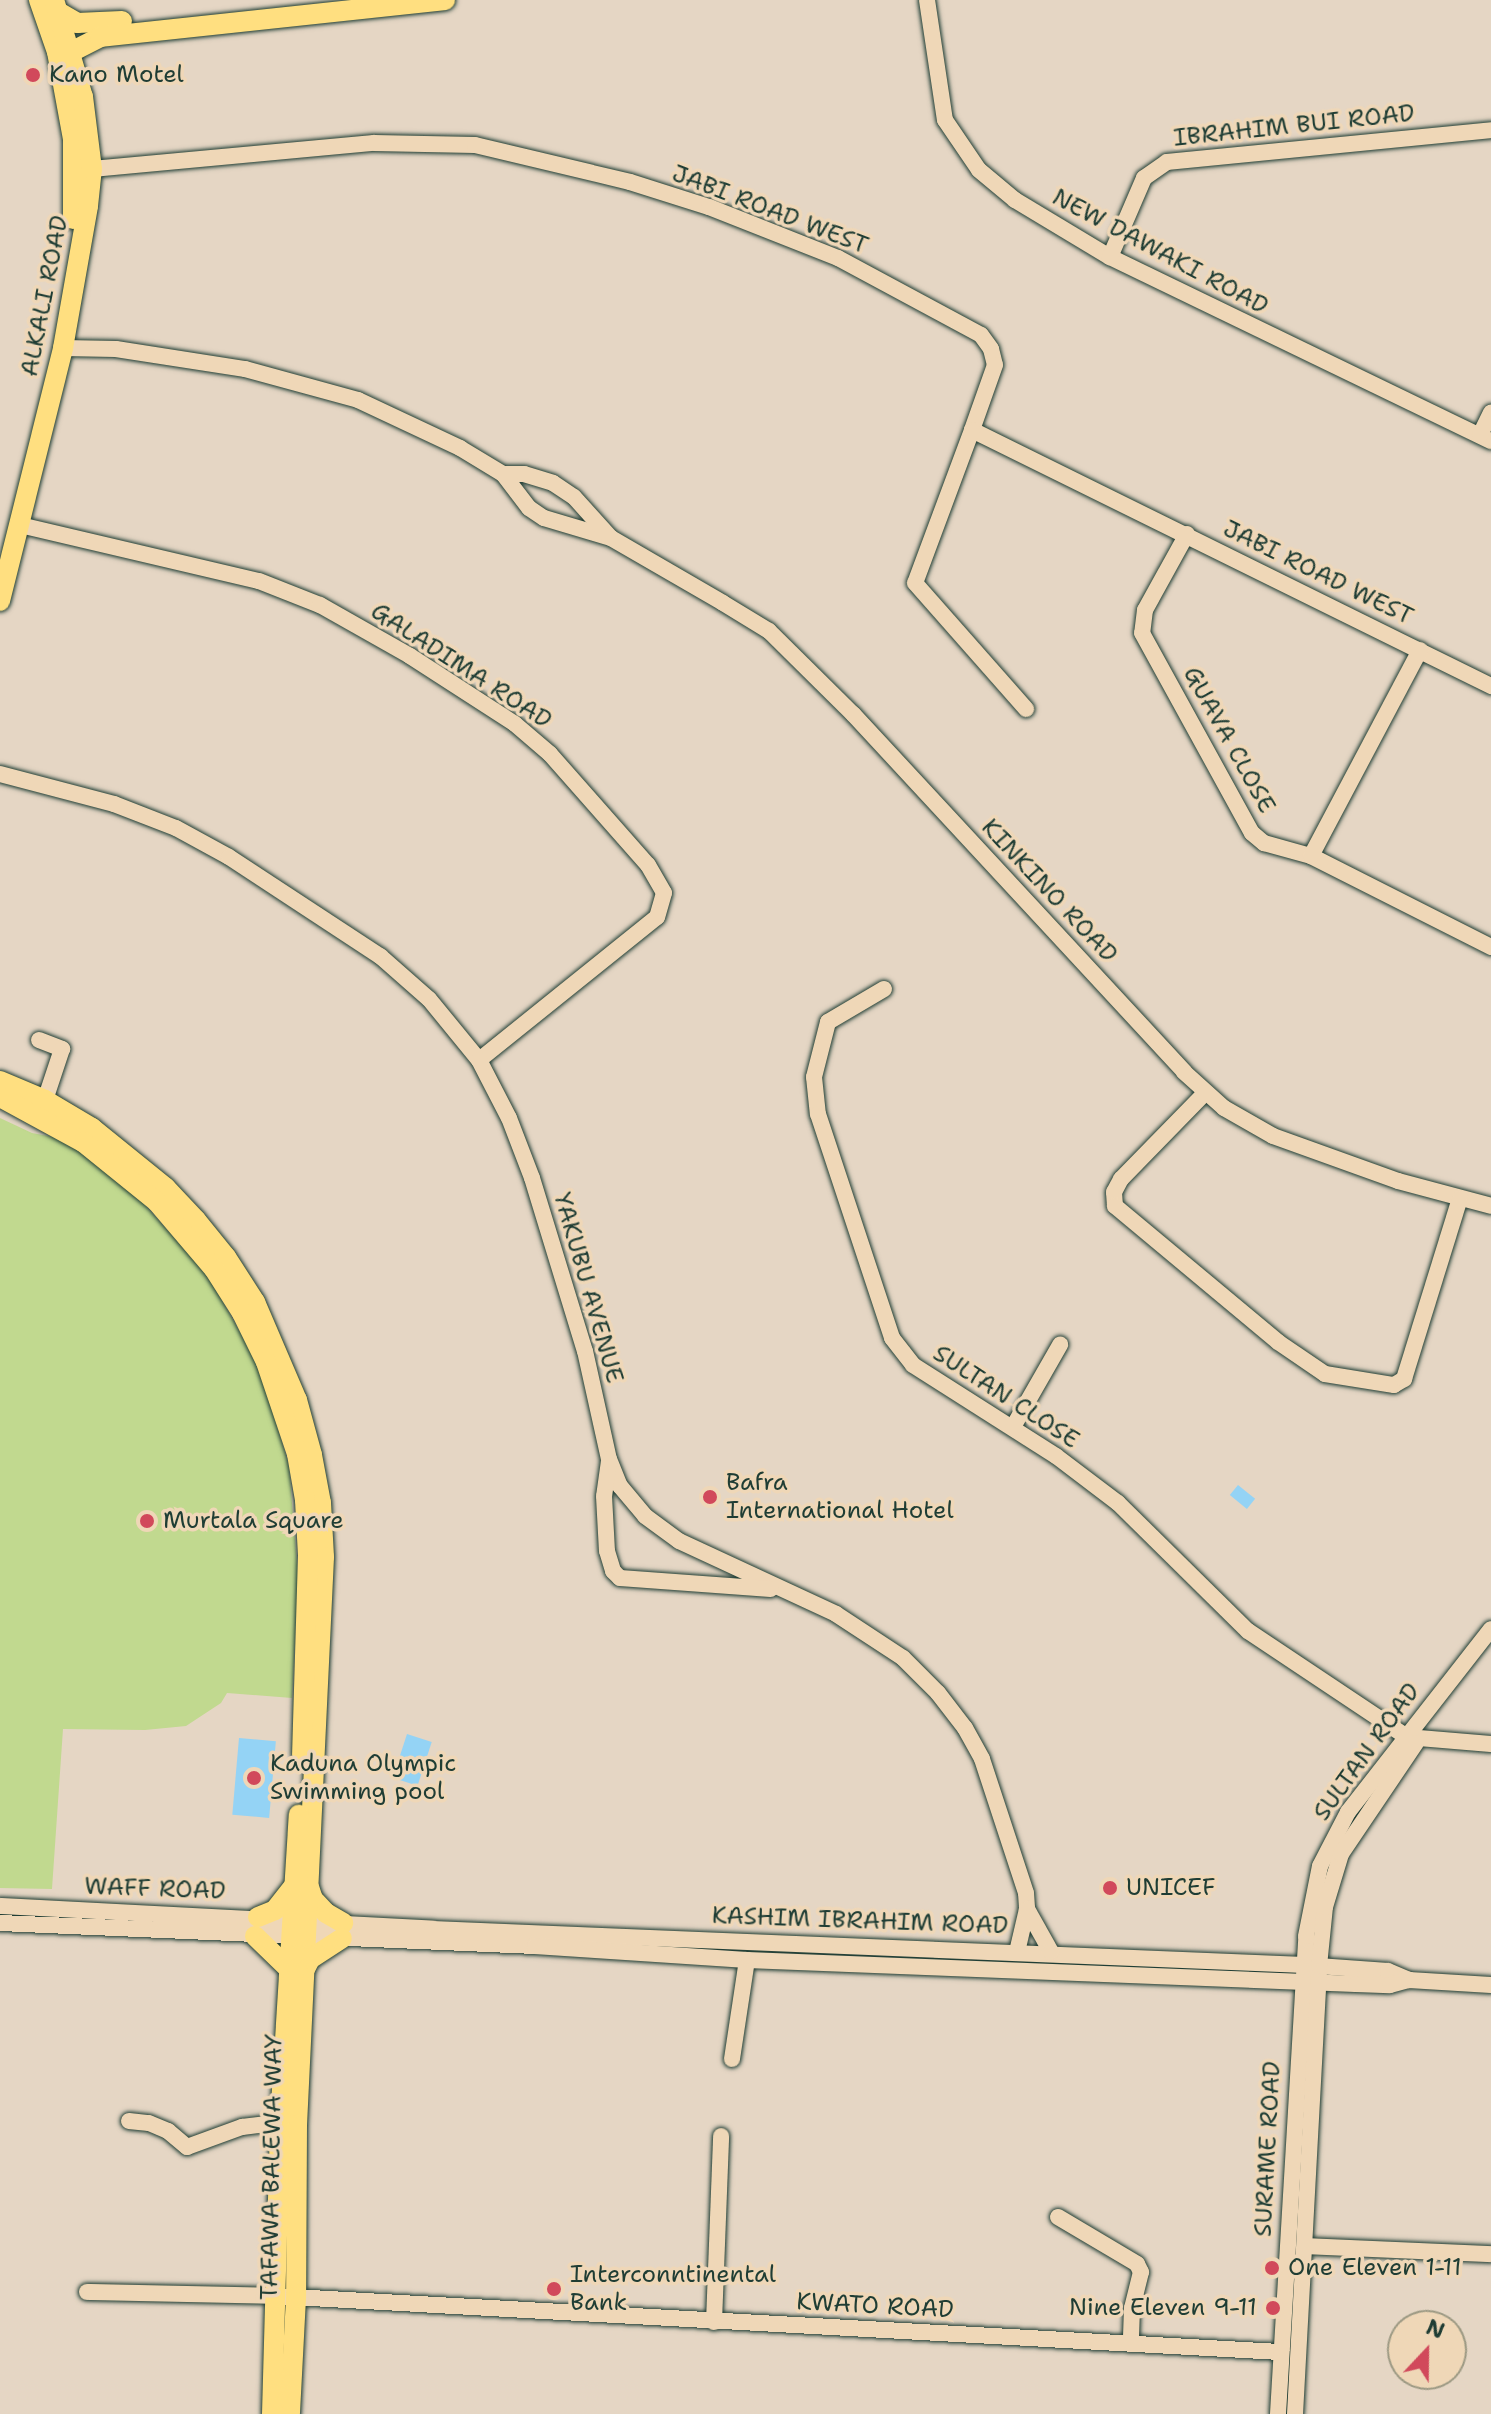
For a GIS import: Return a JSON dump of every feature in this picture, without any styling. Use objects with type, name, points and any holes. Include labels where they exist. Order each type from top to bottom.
[{"type":"main road","name":"ALKALI ROAD","points":[[0,549],[49,348],[75,204],[74,150],[67,100],[48,18],[39,0]]},
{"type":"main road","points":[[71,52],[100,37],[276,11],[313,0]]},
{"type":"main road","points":[[57,7],[77,23],[97,23],[445,0]]},
{"type":"main road","name":"ALKALI ROAD","points":[[0,601],[63,348],[92,169],[83,97],[57,7]]},
{"type":"main road","points":[[0,1081],[45,1100],[92,1128],[133,1159],[196,1220],[226,1257],[255,1302],[297,1400],[321,1503],[324,1557],[301,1886],[257,1926],[296,1970],[342,1931],[301,1886],[308,1555],[297,1454],[266,1362],[242,1313],[214,1269],[157,1202],[83,1142],[0,1097]]},
{"type":"main road","name":"TAFAWA BALEWA WAY","points":[[272,2414],[280,2122],[296,1970],[301,1886]]},
{"type":"main road","name":"TAFAWA BALEWA WAY","points":[[290,2414],[296,2298],[296,1970]]},
{"type":"street","name":"NEW DAWAKI ROAD","points":[[927,0],[945,120],[979,170],[1015,200],[1110,257],[1290,347],[1485,438]]},
{"type":"street","name":"IBRAHIM BUI ROAD","points":[[1110,257],[1144,178],[1167,162],[1491,130]]},
{"type":"street","name":"JABI ROAD WEST","points":[[92,169],[374,143],[475,145],[630,182],[709,207],[838,258],[981,335],[991,349],[995,365],[972,430],[1491,686]]},
{"type":"street","name":"KINKINO ROAD","points":[[63,348],[116,349],[245,369],[358,400],[460,448],[503,474],[529,508],[544,518],[611,538],[769,631],[853,714],[1205,1093],[1273,1136],[1398,1181],[1491,1206]]},
{"type":"street","points":[[1485,438],[1491,412]]},
{"type":"street","points":[[972,430],[915,583],[1026,709]]},
{"type":"street","name":"KINKINO ROAD","points":[[503,474],[524,474],[553,483],[574,497],[611,538]]},
{"type":"street","name":"GALADIMA ROAD","points":[[20,525],[259,581],[320,605],[410,656],[515,724],[550,754],[648,865],[664,893],[663,906],[657,917],[479,1060]]},
{"type":"street","name":"GUAVA CLOSE","points":[[1187,534],[1145,610],[1142,633],[1252,833],[1264,843],[1311,856],[1491,947]]},
{"type":"street","points":[[1311,856],[1420,650]]},
{"type":"street","name":"YAKUBU AVENUE","points":[[0,774],[114,804],[176,828],[229,857],[380,956],[429,999],[479,1060],[509,1118],[532,1178],[585,1351],[609,1459],[620,1486],[645,1516],[679,1541],[836,1614],[881,1642],[903,1658],[947,1705],[982,1759],[1026,1893],[1027,1909],[1017,1952]]},
{"type":"street","name":"SULTAN CLOSE","points":[[884,989],[826,1026],[814,1077],[818,1114],[892,1338],[913,1365],[1013,1427],[1118,1503],[1248,1631],[1413,1738]]},
{"type":"street","points":[[39,1040],[62,1049],[45,1100]]},
{"type":"street","points":[[1205,1093],[1121,1179],[1114,1192],[1115,1206],[1278,1342],[1325,1374],[1394,1385],[1404,1379],[1460,1198]]},
{"type":"street","points":[[1013,1427],[1060,1345]]},
{"type":"street","points":[[609,1459],[604,1496],[607,1551],[613,1571],[620,1578],[780,1590]]},
{"type":"street","name":"SULTAN ROAD","points":[[1413,1738],[1491,1629]]},
{"type":"street","name":"SULTAN ROAD","points":[[1311,1974],[1314,1936],[1310,1905],[1327,1850],[1348,1812],[1491,1647]]},
{"type":"street","points":[[1413,1738],[1491,1744]]},
{"type":"street","name":"WAFF ROAD","points":[[0,1906],[299,1928]]},
{"type":"street","name":"YAKUBU AVENUE","points":[[1027,1909],[1051,1952]]},
{"type":"street","name":"WAFF ROAD","points":[[0,1923],[257,1926]]},
{"type":"street","name":"KASHIM IBRAHIM ROAD","points":[[299,1928],[747,1960],[1265,1972],[1355,1977],[1388,1971],[1409,1980],[1491,1985]]},
{"type":"street","name":"KASHIM IBRAHIM ROAD","points":[[342,1931],[1051,1952],[1265,1972]]},
{"type":"street","points":[[1314,1936],[1331,1949],[1355,1977],[1309,2009],[1265,1972],[1314,1936]]},
{"type":"street","points":[[821,1944],[821,1963]]},
{"type":"street","points":[[732,2059],[747,1960]]},
{"type":"street","name":"SURAME ROAD","points":[[1278,2414],[1311,1974]]},
{"type":"street","name":"SURAME ROAD","points":[[1295,2414],[1306,2246],[1309,2009]]},
{"type":"street","points":[[129,2121],[149,2123],[168,2131],[187,2147],[242,2127],[280,2122]]},
{"type":"street","points":[[714,2322],[721,2136]]},
{"type":"street","points":[[1058,2217],[1137,2264],[1141,2272],[1132,2308],[1131,2342]]},
{"type":"street","points":[[1306,2246],[1491,2254]]},
{"type":"street","name":"KWATO ROAD","points":[[87,2292],[275,2296],[1281,2352]]},
{"type":"green space","name":"Murtala Square","points":[[0,1118],[32,1133],[64,1139],[142,1202],[207,1274],[259,1366],[289,1466],[298,1577],[292,1698],[227,1693],[221,1703],[186,1726],[145,1730],[63,1729],[52,1889],[0,1888]]},
{"type":"water","points":[[1238,1485],[1255,1499],[1247,1509],[1230,1495]]},
{"type":"water","points":[[407,1734],[432,1742],[418,1786],[393,1778]]},
{"type":"water","name":"Kaduna Olympic Swimming pool","points":[[239,1738],[276,1741],[269,1818],[232,1815]]},
{"type":"place","name":"Kano Motel","points":[[33,75]]},
{"type":"place","name":"Bafra International Hotel","points":[[710,1497]]},
{"type":"place","name":"Murtala Square","points":[[147,1521]]},
{"type":"place","name":"Kaduna Olympic Swimming pool","points":[[254,1778]]},
{"type":"place","name":"UNICEF","points":[[1110,1888]]},
{"type":"place","name":"One Eleven 1-11","points":[[1272,2268]]},
{"type":"place","name":"Interconntinental Bank","points":[[554,2289]]},
{"type":"place","name":"Nine Eleven 9-11","points":[[1273,2308]]}]
